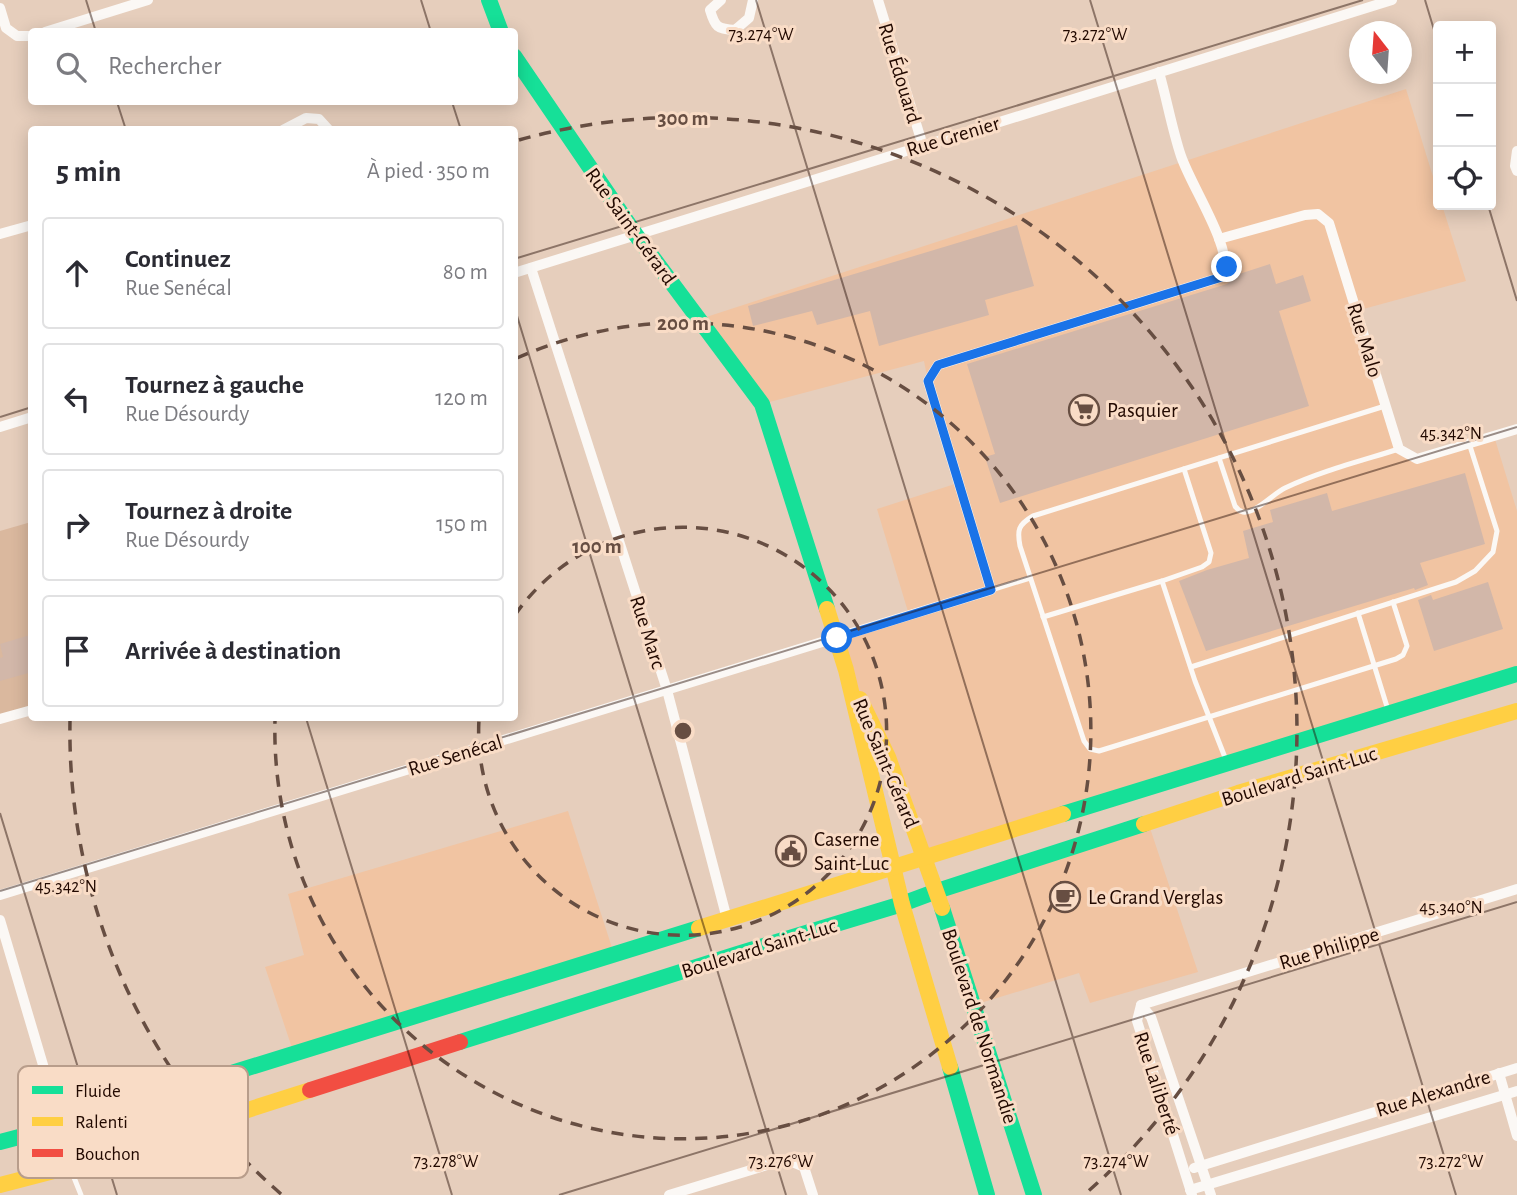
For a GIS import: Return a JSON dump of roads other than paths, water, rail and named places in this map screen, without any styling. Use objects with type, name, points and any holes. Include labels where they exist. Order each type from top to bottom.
[{"type":"street","points":[[58,28],[148,0]]},
{"type":"street","points":[[489,0],[500,28]]},
{"type":"street","points":[[720,0],[710,10],[714,23],[722,29],[735,30],[749,18],[753,0]]},
{"type":"street","name":"Rue Édouard","points":[[878,0],[923,146]]},
{"type":"street","name":"Rue Grenier","points":[[518,272],[1392,0]]},
{"type":"street","points":[[0,8],[6,27],[17,36],[28,36]]},
{"type":"street","name":"Rue Saint-Gérard","points":[[518,63],[636,235],[762,404],[837,638],[893,866]]},
{"type":"street","points":[[991,590],[928,381],[938,365],[1225,276],[1227,267],[1219,239],[1182,158],[1159,72]]},
{"type":"street","points":[[291,126],[306,118],[319,119],[325,126]]},
{"type":"street","points":[[1517,151],[1517,172]]},
{"type":"street","name":"Rue Malo","points":[[1219,239],[1305,215],[1318,214],[1329,223],[1399,449]]},
{"type":"street","points":[[0,234],[28,226]]},
{"type":"street","name":"Rue Marc","points":[[531,268],[667,690],[727,919]]},
{"type":"street","points":[[0,427],[28,418]]},
{"type":"street","points":[[1399,449],[1417,459],[1517,429]]},
{"type":"street","name":"Rue Senécal","points":[[0,895],[991,590]]},
{"type":"street","name":"Rue Saint-Gérard","points":[[846,670],[888,758],[924,857]]},
{"type":"street","name":"Boulevard Saint-Luc","points":[[248,1068],[1517,674]]},
{"type":"street","points":[[0,719],[28,711]]},
{"type":"street","name":"Boulevard Saint-Luc","points":[[248,1110],[902,904],[1238,793],[1517,711]]},
{"type":"street","points":[[1227,763],[1238,793]]},
{"type":"street","name":"Boulevard de Normandie","points":[[924,857],[1034,1195]]},
{"type":"street","name":"Boulevard de Normandie","points":[[893,866],[987,1195]]},
{"type":"street","name":"Rue Philippe","points":[[1141,1005],[1517,889]]},
{"type":"street","points":[[0,920],[43,1066]]},
{"type":"street","name":"Rue Laliberté","points":[[1141,1005],[1151,1017],[1209,1190]]},
{"type":"street","name":"Rue Laliberté","points":[[1141,1005],[1137,1021],[1191,1192]]},
{"type":"street","name":"Rue Alexandre","points":[[1185,1170],[1517,1068]]},
{"type":"street","points":[[1499,1073],[1517,1136]]},
{"type":"street","name":"Rue Alexandre","points":[[1191,1192],[1209,1190],[1356,1140],[1517,1091]]},
{"type":"street","name":"Rue Alexandre","points":[[1349,1119],[1356,1140]]},
{"type":"street","name":"Boulevard Saint-Luc","points":[[0,1142],[18,1138]]},
{"type":"street","points":[[668,1195],[777,1162],[792,1162],[804,1167],[813,1195]]},
{"type":"street","name":"Boulevard Saint-Luc","points":[[0,1185],[26,1178]]},
{"type":"lane","points":[[1385,406],[1033,516],[1022,523],[1018,533],[1030,578],[1084,741],[1090,749],[1099,751],[1403,655],[1407,646],[1393,602]]},
{"type":"lane","points":[[1191,667],[1456,582],[1475,571],[1493,552],[1497,531],[1469,443]]},
{"type":"lane","points":[[1219,458],[1235,506],[1246,512],[1282,489],[1399,449]]},
{"type":"lane","points":[[1043,617],[1202,568],[1209,562],[1211,553],[1184,469]]},
{"type":"lane","points":[[991,590],[1030,578]]},
{"type":"lane","points":[[1162,581],[1227,763]]},
{"type":"lane","points":[[1358,613],[1389,713]]},
{"type":"lane","points":[[75,1178],[81,1195]]},
{"type":"place","name":"Pasquier","points":[[1084,410]]},
{"type":"place","name":"Caserne Saint-Luc","points":[[791,851]]},
{"type":"place","name":"Le Grand Verglas","points":[[1065,897]]}]
